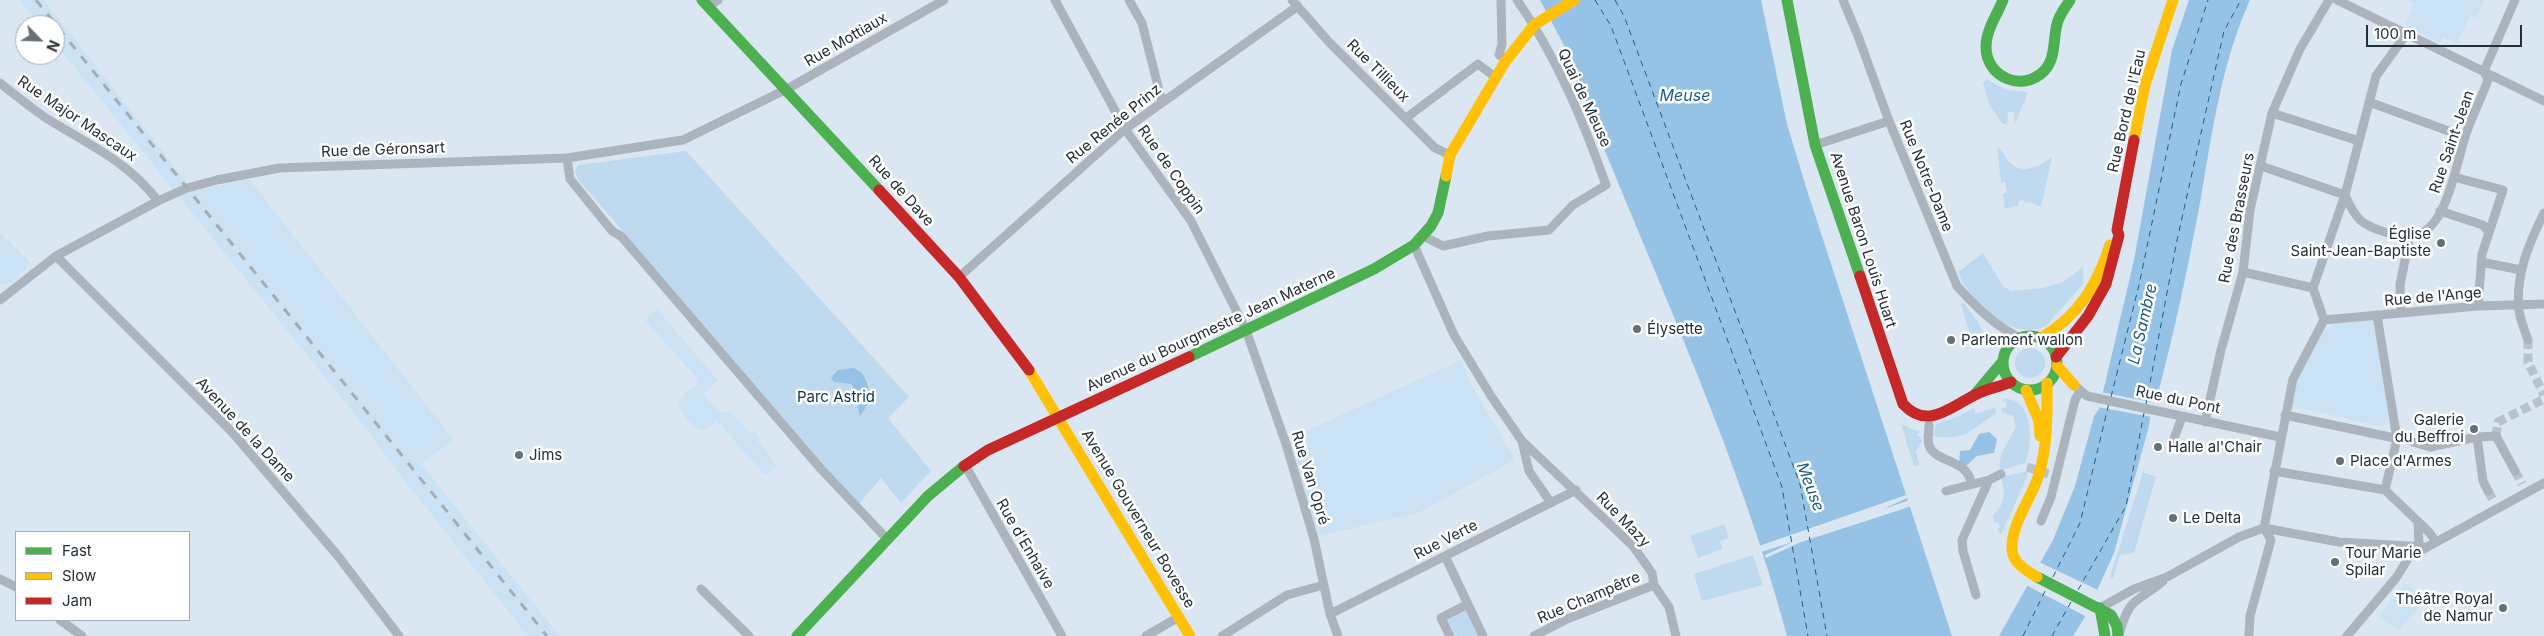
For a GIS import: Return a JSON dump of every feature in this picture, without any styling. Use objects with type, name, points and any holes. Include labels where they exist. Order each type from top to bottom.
[{"type":"main road","name":"Avenue du Bourgmestre Jean Materne","points":[[797,636],[928,496],[965,465],[988,450],[1374,269],[1414,245],[1423,236],[1438,213],[1450,156],[1495,77],[1507,59],[1538,22],[1574,0]]},
{"type":"main road","name":"Avenue Baron Louis Huart","points":[[1787,0],[1816,145],[1903,404],[1911,413],[1925,417],[1944,411],[1976,393],[2011,382]]},
{"type":"main road","points":[[2003,0],[1987,40],[1986,55],[1996,73],[2008,80],[2018,82],[2035,79],[2049,65],[2058,22],[2070,0]]},
{"type":"main road","name":"Rue Bord de l'Eau","points":[[2040,338],[2059,327],[2073,314],[2095,281],[2117,230],[2147,79],[2173,0]]},
{"type":"main road","name":"Rue de Dave","points":[[709,2],[959,277],[1033,376],[1059,418]]},
{"type":"main road","name":"Rue Bord de l'Eau","points":[[2053,371],[2075,332],[2088,316],[2106,284],[2120,235],[2117,230]]},
{"type":"main road","points":[[2053,371],[2038,389],[2026,390],[2011,382],[2005,372],[2004,361],[2008,347],[2020,338],[2032,336],[2040,338],[2052,347],[2053,371],[2047,436],[2039,474],[2013,537],[2012,550],[2016,561],[2028,572],[2111,614],[2117,626],[2118,636]]},
{"type":"main road","name":"Avenue Baron Louis Huart","points":[[1976,393],[1985,380],[2004,361]]},
{"type":"main road","name":"Rue du Pont","points":[[2053,371],[2077,388]]},
{"type":"main road","points":[[2026,390],[2039,421],[2044,448]]},
{"type":"main road","name":"Avenue Gouverneur Bovesse","points":[[1059,418],[1190,636]]},
{"type":"main road","points":[[2100,608],[2105,636]]},
{"type":"street","name":"Rue Mottiaux","points":[[787,89],[944,0]]},
{"type":"street","name":"Rue de Coppin","points":[[1055,0],[1125,129],[1191,221],[1246,330]]},
{"type":"street","points":[[1129,0],[1142,23],[1162,102]]},
{"type":"street","points":[[1501,0],[1502,44],[1499,55],[1507,59]]},
{"type":"street","name":"Quai de Meuse","points":[[1423,236],[1443,246],[1488,236],[1549,230],[1573,205],[1606,184],[1583,122],[1538,22],[1516,0]]},
{"type":"street","name":"Rue Notre-Dame","points":[[1843,0],[1889,121],[1957,286],[1976,307],[2011,334],[2020,338]]},
{"type":"street","name":"Rue des Brasseurs","points":[[2205,422],[2221,350],[2243,272],[2250,210],[2272,113],[2300,49],[2329,0]]},
{"type":"street","points":[[2337,0],[2544,100]]},
{"type":"street","name":"Rue Saint-Jean","points":[[2410,235],[2424,232],[2440,211],[2454,177],[2465,137],[2488,80],[2484,71],[2515,0]]},
{"type":"street","name":"Rue Renée Prinz","points":[[959,277],[1125,129],[1295,3]]},
{"type":"street","name":"Rue Tillieux","points":[[1295,3],[1329,42],[1435,148],[1450,156]]},
{"type":"street","points":[[2249,636],[2250,616],[2271,540],[2264,528],[2285,415],[2296,372],[2324,320],[2314,288],[2345,195],[2376,76],[2407,33]]},
{"type":"street","points":[[1406,118],[1478,64],[1495,77]]},
{"type":"street","name":"Rue Major Mascaux","points":[[0,83],[45,117],[119,162],[146,185],[158,201]]},
{"type":"street","name":"Rue de Géronsart","points":[[0,300],[56,256],[158,201],[187,188],[279,168],[567,158],[683,140],[787,89]]},
{"type":"street","points":[[2369,102],[2465,137]]},
{"type":"street","points":[[2272,113],[2358,142]]},
{"type":"street","points":[[1816,145],[1889,121]]},
{"type":"street","points":[[567,158],[570,178],[612,231],[621,236],[815,463],[888,540]]},
{"type":"street","points":[[2261,166],[2345,195],[2356,219],[2390,233],[2410,235],[2400,285],[2401,313]]},
{"type":"street","points":[[2454,177],[2503,190],[2488,231],[2481,262],[2481,309]]},
{"type":"street","points":[[2440,211],[2483,225],[2488,231]]},
{"type":"street","points":[[2528,340],[2519,305],[2521,270],[2531,238],[2544,213]]},
{"type":"street","name":"Rue Mazy","points":[[1414,245],[1454,335],[1522,441],[1576,490],[1633,546],[1652,573],[1654,585],[1669,607],[1676,636]]},
{"type":"street","name":"Avenue de la Dame","points":[[56,256],[233,433],[338,556],[399,636]]},
{"type":"street","points":[[2481,262],[2521,270]]},
{"type":"street","points":[[2243,272],[2314,288]]},
{"type":"street","name":"Rue de l'Ange","points":[[2324,320],[2544,304]]},
{"type":"street","points":[[2377,315],[2404,441],[2386,492]]},
{"type":"street","name":"Rue Van Opré","points":[[1246,330],[1286,444],[1314,539],[1330,614],[1338,636]]},
{"type":"street","points":[[2041,521],[2052,497],[2077,388]]},
{"type":"street","name":"Rue du Pont","points":[[2077,388],[2084,395],[2096,398],[2280,437]]},
{"type":"street","points":[[2285,415],[2430,447],[2496,436],[2515,471]]},
{"type":"street","points":[[2172,444],[2182,417]]},
{"type":"street","points":[[1928,425],[1929,445],[1933,452],[1951,460],[1963,469],[1970,477],[1971,483]]},
{"type":"street","points":[[2477,438],[2483,481],[2488,491]]},
{"type":"street","name":"Rue Mazy","points":[[1522,441],[1529,472],[1551,503]]},
{"type":"street","name":"Rue d'Enhaive","points":[[965,465],[1062,636]]},
{"type":"street","points":[[2274,471],[2386,492],[2436,542]]},
{"type":"street","points":[[1946,491],[1971,483],[1989,480],[2001,474]]},
{"type":"street","points":[[1976,595],[1963,551],[1962,540],[1989,480]]},
{"type":"street","points":[[2347,636],[2396,578],[2409,557],[2524,488],[2544,483]]},
{"type":"street","name":"Rue Verte","points":[[1330,614],[1576,490]]},
{"type":"street","points":[[2418,522],[2423,547]]},
{"type":"street","points":[[2118,636],[2125,614],[2131,605],[2167,578],[2239,537],[2264,528],[2338,542],[2423,547]]},
{"type":"street","points":[[1445,556],[1483,636]]},
{"type":"street","points":[[2100,608],[2134,589],[2167,578]]},
{"type":"street","points":[[0,579],[15,586]]},
{"type":"street","points":[[1222,636],[1287,595],[1324,585]]},
{"type":"street","name":"Rue Champêtre","points":[[1534,636],[1567,619],[1654,585]]},
{"type":"street","points":[[702,589],[748,636]]},
{"type":"street","points":[[1450,636],[1441,618],[1468,604]]},
{"type":"street","points":[[1146,636],[1179,617]]},
{"type":"street","points":[[61,621],[82,636]]},
{"type":"shaded area","points":[[20,0],[44,0],[56,15],[32,15]]},
{"type":"shaded area","points":[[2407,0],[2484,0],[2476,18],[2470,16],[2457,43],[2443,37],[2440,43],[2405,26],[2414,4]]},
{"type":"shaded area","points":[[65,27],[194,191],[249,179],[454,440],[421,464],[560,636],[528,636],[400,475],[365,427],[65,55]]},
{"type":"shaded area","points":[[0,233],[31,263],[11,283],[0,285]]},
{"type":"shaded area","points":[[657,309],[718,380],[703,394],[720,413],[730,411],[750,433],[754,431],[760,438],[758,441],[777,466],[765,475],[716,420],[712,426],[701,431],[686,419],[677,403],[685,393],[696,386],[697,378],[645,320]]},
{"type":"shaded area","points":[[2373,320],[2389,421],[2382,427],[2291,406],[2298,380],[2307,358],[2322,333],[2334,324]]},
{"type":"shaded area","points":[[1461,360],[1472,386],[1515,460],[1418,513],[1319,536],[1303,490],[1291,438]]},
{"type":"shaded area","points":[[2406,583],[2424,601],[2398,631],[2379,616]]},
{"type":"green space","points":[[1986,79],[2007,90],[2028,92],[2015,124],[2014,112],[2008,112],[2007,124],[2003,124],[1990,106],[1983,84]]},
{"type":"green space","points":[[1997,147],[2014,166],[2025,169],[2042,164],[2052,157],[2041,207],[2031,202],[2025,203],[2023,199],[2018,202],[2019,205],[2005,209],[2003,194],[2007,192],[2005,182],[2001,183]]},
{"type":"green space","name":"Parc Astrid","points":[[686,151],[909,397],[888,418],[931,471],[901,503],[881,478],[858,505],[577,178],[575,171],[578,165]]},
{"type":"green space","points":[[1983,253],[2003,286],[2011,291],[2043,288],[2063,282],[2083,267],[2084,283],[2046,326],[2033,330],[2019,329],[2006,324],[1981,306],[1971,295],[1958,272]]},
{"type":"green space","points":[[1964,303],[1978,322],[1987,342],[1973,346],[1961,304]]},
{"type":"green space","points":[[2030,348],[2041,352],[2045,363],[2041,374],[2030,378],[2019,374],[2015,363],[2019,352]]},
{"type":"green space","points":[[2005,399],[2014,401],[2021,406],[2026,414],[2029,424],[2030,445],[2025,463],[1999,471],[2001,454],[2016,427],[2013,416],[2002,412],[2002,408],[2006,408],[2006,402],[2003,401]]},
{"type":"green space","points":[[1995,407],[1996,413],[1968,433],[1953,437],[1933,436],[1936,424],[1957,417],[1974,408],[1976,414]]},
{"type":"green space","points":[[1901,424],[1920,432],[1917,434],[1922,440],[1916,452],[1920,465],[1914,466]]},
{"type":"green space","points":[[2028,471],[2001,535],[1997,529],[2000,527],[1998,522],[1994,523],[1993,515],[2000,507],[2003,498],[2001,477]]},
{"type":"green space","points":[[2143,472],[2156,477],[2134,553],[2120,555],[2113,578],[2110,577]]},
{"type":"green space","points":[[1724,524],[1729,538],[1720,541],[1722,549],[1698,558],[1690,536]]},
{"type":"green space","points":[[1753,555],[1763,585],[1702,601],[1694,574]]},
{"type":"green space","points":[[1466,609],[1478,636],[1457,636],[1447,621]]},
{"type":"water","name":"Meuse","points":[[1540,0],[1761,0],[1787,124],[1952,636],[1787,636],[1768,570],[1723,440],[1593,121],[1574,64]]},
{"type":"water","name":"La Sambre","points":[[2189,0],[2250,0],[2240,24],[2225,74],[2213,125],[2191,251],[2176,322],[2158,393],[2153,399],[2149,426],[2114,553],[2085,617],[2073,636],[1999,636],[2053,540],[2075,486],[2094,416],[2099,409],[2134,260],[2172,50]]},
{"type":"water","points":[[854,368],[862,373],[869,390],[868,401],[860,416],[851,384],[834,382],[831,378],[838,370]]},
{"type":"water","points":[[1989,432],[1997,439],[1994,453],[1977,456],[1966,466],[1959,465],[1960,451],[1970,450],[1979,434]]},
{"type":"pier","points":[[2101,392],[2155,403],[2152,417],[2097,407]]},
{"type":"pier","points":[[1906,495],[1907,498],[1883,509],[1910,500],[1912,506],[1801,542],[1766,558],[1765,555],[1793,542],[1761,552],[1759,546]]},
{"type":"pier","points":[[2039,562],[2100,591],[2087,617],[2026,585]]},
{"type":"ferry route","points":[[1595,0],[1611,26],[1782,487],[1808,636]]},
{"type":"ferry route","points":[[1615,0],[1624,16],[1800,484],[1827,636]]},
{"type":"ferry route","points":[[2111,397],[2139,285],[2181,84],[2208,0]]},
{"type":"ferry route","points":[[2146,404],[2177,240],[2224,31],[2241,0]]},
{"type":"ferry route","points":[[2053,577],[2080,523],[2109,403]]},
{"type":"ferry route","points":[[2078,590],[2126,506],[2144,413]]},
{"type":"ferry route","points":[[2023,636],[2046,589]]},
{"type":"ferry route","points":[[2052,636],[2071,602]]},
{"type":"tunnel","points":[[2528,340],[2528,362],[2544,395]]},
{"type":"tunnel","points":[[2496,436],[2498,422],[2544,399]]},
{"type":"tunnel","points":[[2027,467],[2052,475]]},
{"type":"tunnel","points":[[2515,471],[2522,484]]},
{"type":"tunnel","points":[[2488,491],[2493,500]]},
{"type":"railway","points":[[36,0],[547,636]]},
{"type":"traffic: fast","points":[[702,0],[879,190]]},
{"type":"traffic: fast","points":[[1787,0],[1815,145],[1860,276]]},
{"type":"traffic: fast","points":[[2003,0],[1992,23],[1986,47],[1988,58],[1999,74],[2016,81],[2026,81],[2035,78],[2048,66],[2051,61],[2058,21],[2070,0]]},
{"type":"traffic: fast","points":[[1189,357],[1374,269],[1414,245],[1431,226],[1438,213],[1446,176]]},
{"type":"traffic: fast","points":[[2030,336],[2040,338],[2049,344],[2055,353],[2057,363],[2055,373],[2049,382],[2040,388],[2030,390],[2020,388],[2011,382],[2005,373],[2003,363],[2005,353],[2011,344],[2020,338],[2030,336]]},
{"type":"traffic: fast","points":[[1976,393],[2003,361]]},
{"type":"traffic: fast","points":[[797,636],[928,496],[964,466]]},
{"type":"traffic: fast","points":[[2037,577],[2111,615],[2117,626],[2118,636]]},
{"type":"traffic: fast","points":[[2100,608],[2105,636]]},
{"type":"traffic: slow","points":[[1446,176],[1450,155],[1505,62],[1534,25],[1574,0]]},
{"type":"traffic: slow","points":[[2134,140],[2145,85],[2173,0]]},
{"type":"traffic: slow","points":[[2041,338],[2066,320],[2076,310],[2099,274],[2110,245]]},
{"type":"traffic: slow","points":[[2057,366],[2074,385]]},
{"type":"traffic: slow","points":[[1029,370],[1190,636]]},
{"type":"traffic: slow","points":[[2037,577],[2018,563],[2012,550],[2018,520],[2036,483],[2042,463],[2046,429],[2047,383]]},
{"type":"traffic: slow","points":[[2026,390],[2039,421],[2040,436]]},
{"type":"traffic: jam","points":[[2056,357],[2088,316],[2106,284],[2119,235],[2117,230],[2134,140]]},
{"type":"traffic: jam","points":[[879,190],[959,277],[1029,370]]},
{"type":"traffic: jam","points":[[1860,276],[1903,404],[1912,412],[1921,416],[1940,414],[1981,392],[2011,382]]},
{"type":"traffic: jam","points":[[964,466],[988,450],[1189,357]]},
{"type":"place","name":"Église Saint-Jean-Baptiste","points":[[2441,243]]},
{"type":"place","name":"Élysette","points":[[1637,329]]},
{"type":"place","name":"Parlement wallon","points":[[1951,340]]},
{"type":"place","name":"Galerie du Beffroi","points":[[2474,429]]},
{"type":"place","name":"Halle al'Chair","points":[[2158,447]]},
{"type":"place","name":"Jims","points":[[519,455]]},
{"type":"place","name":"Place d'Armes","points":[[2340,461]]},
{"type":"place","name":"Le Delta","points":[[2173,518]]},
{"type":"place","name":"Tour Marie Spilar","points":[[2335,562]]},
{"type":"place","name":"Théâtre Royal de Namur","points":[[2503,608]]}]
